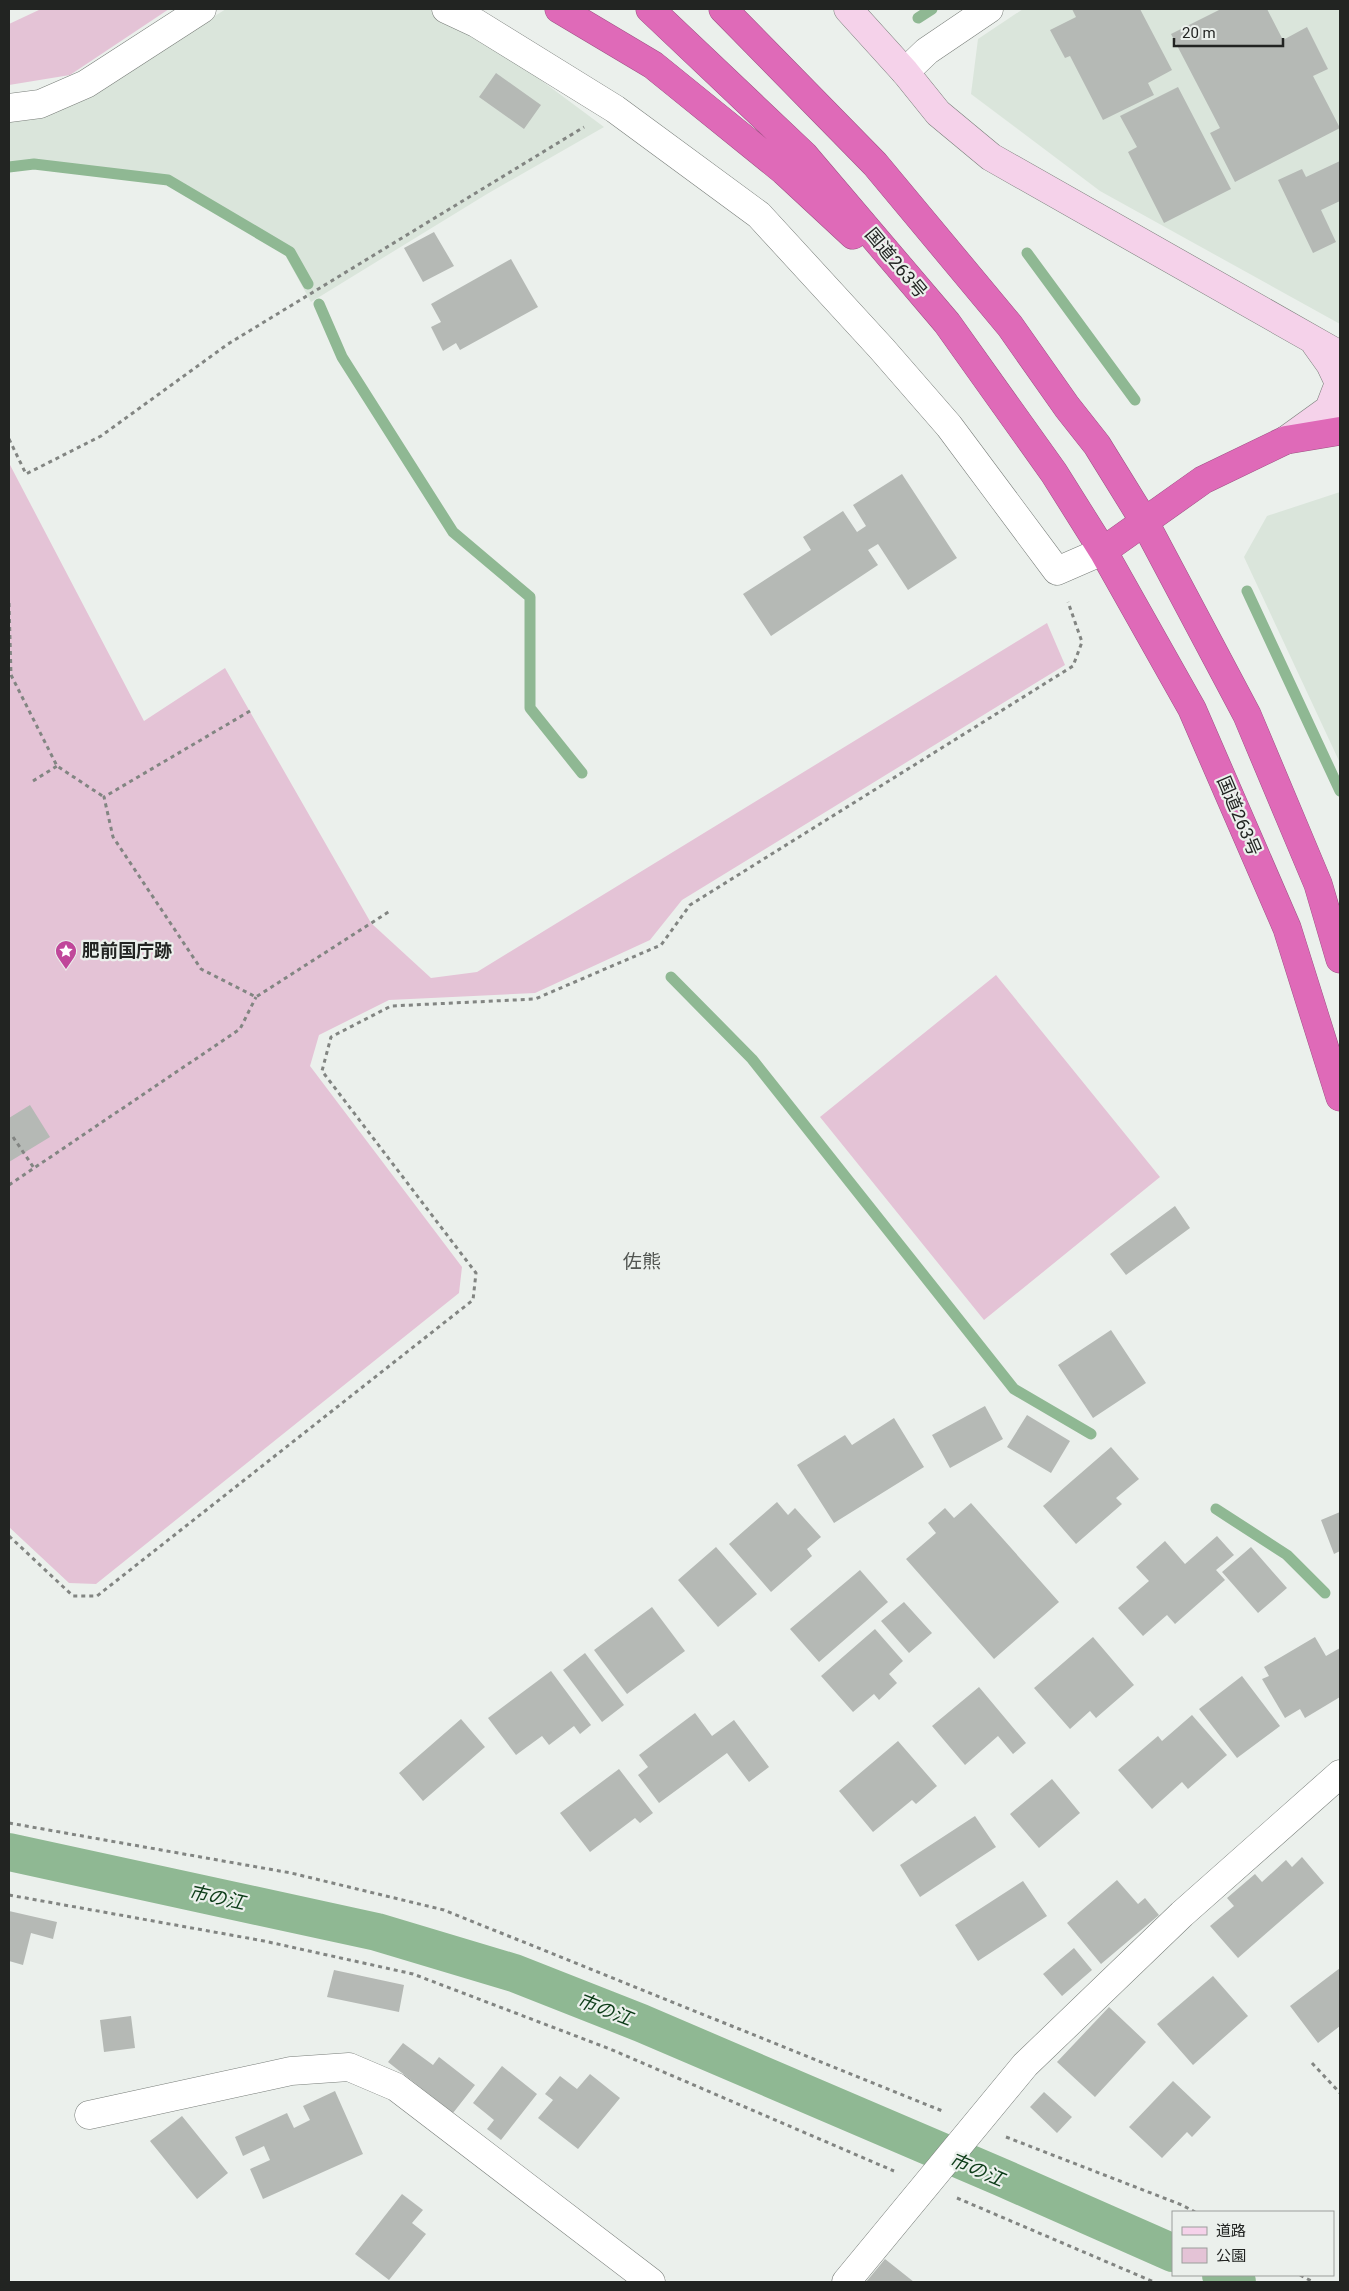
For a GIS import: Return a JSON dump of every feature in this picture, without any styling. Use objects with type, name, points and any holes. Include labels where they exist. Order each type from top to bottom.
[{"type":"highway","points":[[560,9],[653,65],[776,165],[947,324]]},
{"type":"highway","name":"国道263号","points":[[650,9],[804,155],[947,324],[1054,473],[1103,551],[1192,708],[1287,928],[1340,1097]]},
{"type":"highway","points":[[723,9],[875,164],[1010,326],[1067,407],[1097,445],[1144,521],[1246,715],[1318,884],[1340,958]]},
{"type":"highway","points":[[1103,551],[1203,480],[1286,440],[1340,431]]},
{"type":"street","points":[[9,108],[40,104],[86,84],[202,9]]},
{"type":"street","points":[[446,9],[476,23],[614,109],[759,215],[882,349],[949,426],[1056,571],[1103,551]]},
{"type":"street","points":[[848,9],[905,72],[938,114],[991,157],[1340,355]]},
{"type":"street","points":[[905,72],[927,51],[989,9]]},
{"type":"street","points":[[1286,440],[1329,410],[1340,383],[1330,364],[1313,340]]},
{"type":"street","points":[[846,2282],[1025,2065],[1182,1914],[1340,1774]]},
{"type":"street","points":[[89,2115],[291,2071],[349,2067],[396,2087],[651,2282]]},
{"type":"path","points":[[9,439],[26,474],[101,436],[228,344],[614,109]]},
{"type":"path","points":[[9,1536],[73,1596],[97,1596],[472,1300],[476,1273],[322,1071],[331,1037],[391,1006],[535,999],[661,945],[690,905],[1073,666],[1082,642],[1056,571]]},
{"type":"path","points":[[9,603],[11,675],[57,766],[104,796],[112,837],[201,969],[256,997]]},
{"type":"path","points":[[104,796],[250,711]]},
{"type":"path","points":[[33,781],[57,766]]},
{"type":"path","points":[[9,1185],[240,1029],[256,997],[390,910]]},
{"type":"path","points":[[14,1137],[34,1168]]},
{"type":"path","points":[[9,1822],[291,1873],[444,1910],[975,2125],[1182,2204],[1193,2211]]},
{"type":"path","points":[[9,1895],[264,1941],[413,1974],[610,2050],[1154,2282]]},
{"type":"path","points":[[1312,2063],[1340,2093]]},
{"type":"path","points":[[1302,2276],[1313,2282]]},
{"type":"shaded area","points":[[226,9],[428,9],[476,32],[604,127],[487,194],[311,302],[284,253],[166,183],[35,167],[9,171],[9,117],[75,104]]},
{"type":"shaded area","points":[[1023,9],[1340,9],[1340,324],[1100,191],[971,94],[978,39]]},
{"type":"shaded area","points":[[1340,492],[1340,763],[1244,557],[1267,516]]},
{"type":"green space","points":[[41,9],[169,9],[70,75],[9,85],[9,24]]},
{"type":"green space","points":[[9,463],[144,721],[225,668],[371,923],[431,978],[477,972],[1047,623],[1065,665],[682,900],[650,940],[535,993],[389,1000],[319,1035],[310,1066],[462,1267],[459,1293],[96,1584],[69,1583],[9,1527]]},
{"type":"green space","points":[[996,975],[1160,1177],[984,1320],[820,1117]]},
{"type":"building","points":[[1072,9],[1140,9],[1172,70],[1148,83],[1154,95],[1103,120],[1070,56],[1065,58],[1050,30],[1076,17]]},
{"type":"building","points":[[1221,9],[1267,9],[1283,40],[1307,27],[1328,69],[1313,76],[1340,128],[1235,182],[1210,133],[1220,128],[1171,34]]},
{"type":"building","points":[[496,73],[541,105],[524,129],[479,97]]},
{"type":"building","points":[[1178,87],[1231,189],[1164,223],[1128,152],[1137,147],[1120,116]]},
{"type":"building","points":[[1340,161],[1340,201],[1321,210],[1336,242],[1313,253],[1278,180],[1302,169],[1306,177]]},
{"type":"building","points":[[434,232],[454,266],[423,282],[404,248]]},
{"type":"building","points":[[511,259],[538,307],[460,350],[456,343],[443,351],[431,327],[441,322],[431,304]]},
{"type":"building","points":[[902,474],[957,558],[908,590],[878,544],[868,550],[878,565],[771,636],[743,594],[811,550],[803,537],[843,511],[857,532],[866,526],[853,505]]},
{"type":"building","points":[[30,1105],[50,1137],[9,1162],[9,1118]]},
{"type":"building","points":[[1175,1206],[1190,1228],[1126,1275],[1110,1254]]},
{"type":"building","points":[[1111,1330],[1146,1383],[1093,1418],[1058,1365]]},
{"type":"building","points":[[985,1406],[1003,1439],[950,1468],[932,1435]]},
{"type":"building","points":[[1027,1415],[1070,1441],[1051,1473],[1007,1447]]},
{"type":"building","points":[[894,1418],[924,1467],[834,1523],[797,1465],[845,1435],[852,1445]]},
{"type":"building","points":[[1111,1447],[1139,1479],[1116,1498],[1122,1504],[1076,1544],[1043,1506]]},
{"type":"building","points":[[777,1502],[788,1515],[795,1508],[821,1537],[807,1549],[812,1556],[771,1592],[729,1544]]},
{"type":"building","points":[[971,1503],[1059,1602],[994,1659],[906,1559],[936,1533],[928,1523],[945,1508],[954,1518]]},
{"type":"building","points":[[1340,1512],[1340,1551],[1334,1554],[1321,1520]]},
{"type":"building","points":[[1217,1536],[1234,1555],[1216,1570],[1225,1580],[1175,1624],[1167,1615],[1143,1636],[1118,1608],[1149,1581],[1136,1567],[1165,1541],[1185,1564]]},
{"type":"building","points":[[716,1547],[757,1594],[718,1627],[678,1580]]},
{"type":"building","points":[[1251,1547],[1287,1588],[1258,1613],[1222,1572]]},
{"type":"building","points":[[860,1570],[888,1602],[819,1662],[790,1629]]},
{"type":"building","points":[[904,1602],[932,1633],[909,1653],[881,1621]]},
{"type":"building","points":[[652,1607],[685,1651],[627,1694],[594,1650]]},
{"type":"building","points":[[875,1629],[903,1661],[889,1674],[897,1683],[879,1700],[874,1694],[853,1712],[821,1676]]},
{"type":"building","points":[[1093,1637],[1134,1685],[1096,1718],[1090,1711],[1070,1729],[1034,1688]]},
{"type":"building","points":[[1315,1637],[1326,1656],[1340,1648],[1340,1697],[1305,1718],[1300,1709],[1285,1718],[1262,1679],[1269,1676],[1264,1667]]},
{"type":"building","points":[[585,1653],[624,1705],[602,1722],[563,1670]]},
{"type":"building","points":[[551,1671],[591,1725],[580,1734],[574,1726],[549,1745],[542,1736],[516,1755],[488,1718]]},
{"type":"building","points":[[1242,1676],[1280,1726],[1237,1758],[1199,1709]]},
{"type":"building","points":[[979,1687],[1026,1743],[1013,1754],[998,1736],[965,1765],[932,1726]]},
{"type":"building","points":[[695,1713],[712,1736],[734,1720],[769,1767],[749,1782],[727,1753],[659,1803],[638,1775],[648,1767],[639,1755]]},
{"type":"building","points":[[1192,1715],[1227,1755],[1188,1789],[1182,1782],[1152,1809],[1118,1770],[1158,1736],[1162,1741]]},
{"type":"building","points":[[461,1719],[485,1747],[423,1801],[399,1773]]},
{"type":"building","points":[[898,1741],[937,1786],[916,1804],[912,1800],[873,1832],[839,1791]]},
{"type":"building","points":[[619,1769],[653,1813],[640,1823],[635,1818],[590,1852],[560,1813]]},
{"type":"building","points":[[1052,1779],[1080,1813],[1039,1848],[1010,1814]]},
{"type":"building","points":[[975,1816],[996,1847],[920,1897],[900,1865]]},
{"type":"building","points":[[1302,1857],[1324,1883],[1238,1958],[1210,1926],[1234,1906],[1227,1898],[1255,1874],[1262,1882],[1286,1860],[1292,1867]]},
{"type":"building","points":[[1117,1880],[1138,1904],[1145,1898],[1159,1915],[1101,1964],[1067,1923]]},
{"type":"building","points":[[1023,1881],[1047,1916],[978,1961],[955,1925]]},
{"type":"building","points":[[9,1911],[57,1922],[53,1939],[31,1933],[23,1965],[9,1961]]},
{"type":"building","points":[[1074,1948],[1092,1970],[1062,1996],[1043,1974]]},
{"type":"building","points":[[1340,1968],[1340,2026],[1318,2043],[1290,2006]]},
{"type":"building","points":[[334,1970],[404,1985],[399,2012],[327,1997]]},
{"type":"building","points":[[1213,1976],[1248,2016],[1193,2065],[1157,2024]]},
{"type":"building","points":[[1109,2007],[1146,2042],[1095,2097],[1057,2062]]},
{"type":"building","points":[[131,2016],[135,2048],[104,2052],[100,2020]]},
{"type":"building","points":[[403,2043],[433,2065],[439,2057],[475,2085],[453,2113],[388,2062]]},
{"type":"building","points":[[502,2066],[537,2094],[501,2140],[487,2129],[494,2120],[473,2103]]},
{"type":"building","points":[[590,2074],[620,2098],[578,2149],[538,2118],[553,2100],[545,2094],[560,2076],[577,2089]]},
{"type":"building","points":[[1173,2081],[1211,2117],[1192,2137],[1187,2132],[1162,2158],[1129,2127]]},
{"type":"building","points":[[335,2091],[363,2154],[263,2199],[250,2169],[270,2160],[264,2146],[243,2156],[235,2137],[287,2113],[294,2128],[310,2120],[303,2106]]},
{"type":"building","points":[[1044,2092],[1072,2117],[1057,2133],[1030,2107]]},
{"type":"building","points":[[182,2116],[228,2173],[197,2199],[150,2141]]},
{"type":"building","points":[[402,2194],[423,2210],[412,2223],[426,2234],[389,2280],[355,2254]]},
{"type":"building","points":[[885,2259],[914,2282],[866,2282]]},
{"type":"waterway","points":[[918,18],[932,9]]},
{"type":"waterway","points":[[9,167],[34,164],[168,180],[290,252],[308,284]]},
{"type":"waterway","points":[[1027,253],[1135,400]]},
{"type":"waterway","points":[[319,304],[342,357],[453,532],[530,597],[530,708],[582,773]]},
{"type":"waterway","points":[[1247,591],[1340,791]]},
{"type":"waterway","points":[[671,977],[752,1059],[1014,1389],[1091,1434]]},
{"type":"waterway","points":[[1216,1509],[1287,1555],[1325,1593]]},
{"type":"waterway","name":"市の江","points":[[9,1852],[377,1932],[514,1973],[641,2023],[1172,2253]]},
{"type":"waterway","name":"市の江","points":[[1223,2276],[1237,2282]]},
{"type":"place","name":"肥前国庁跡","points":[[66,970]]},
{"type":"district","name":"佐熊","points":[[642,1261]]}]
